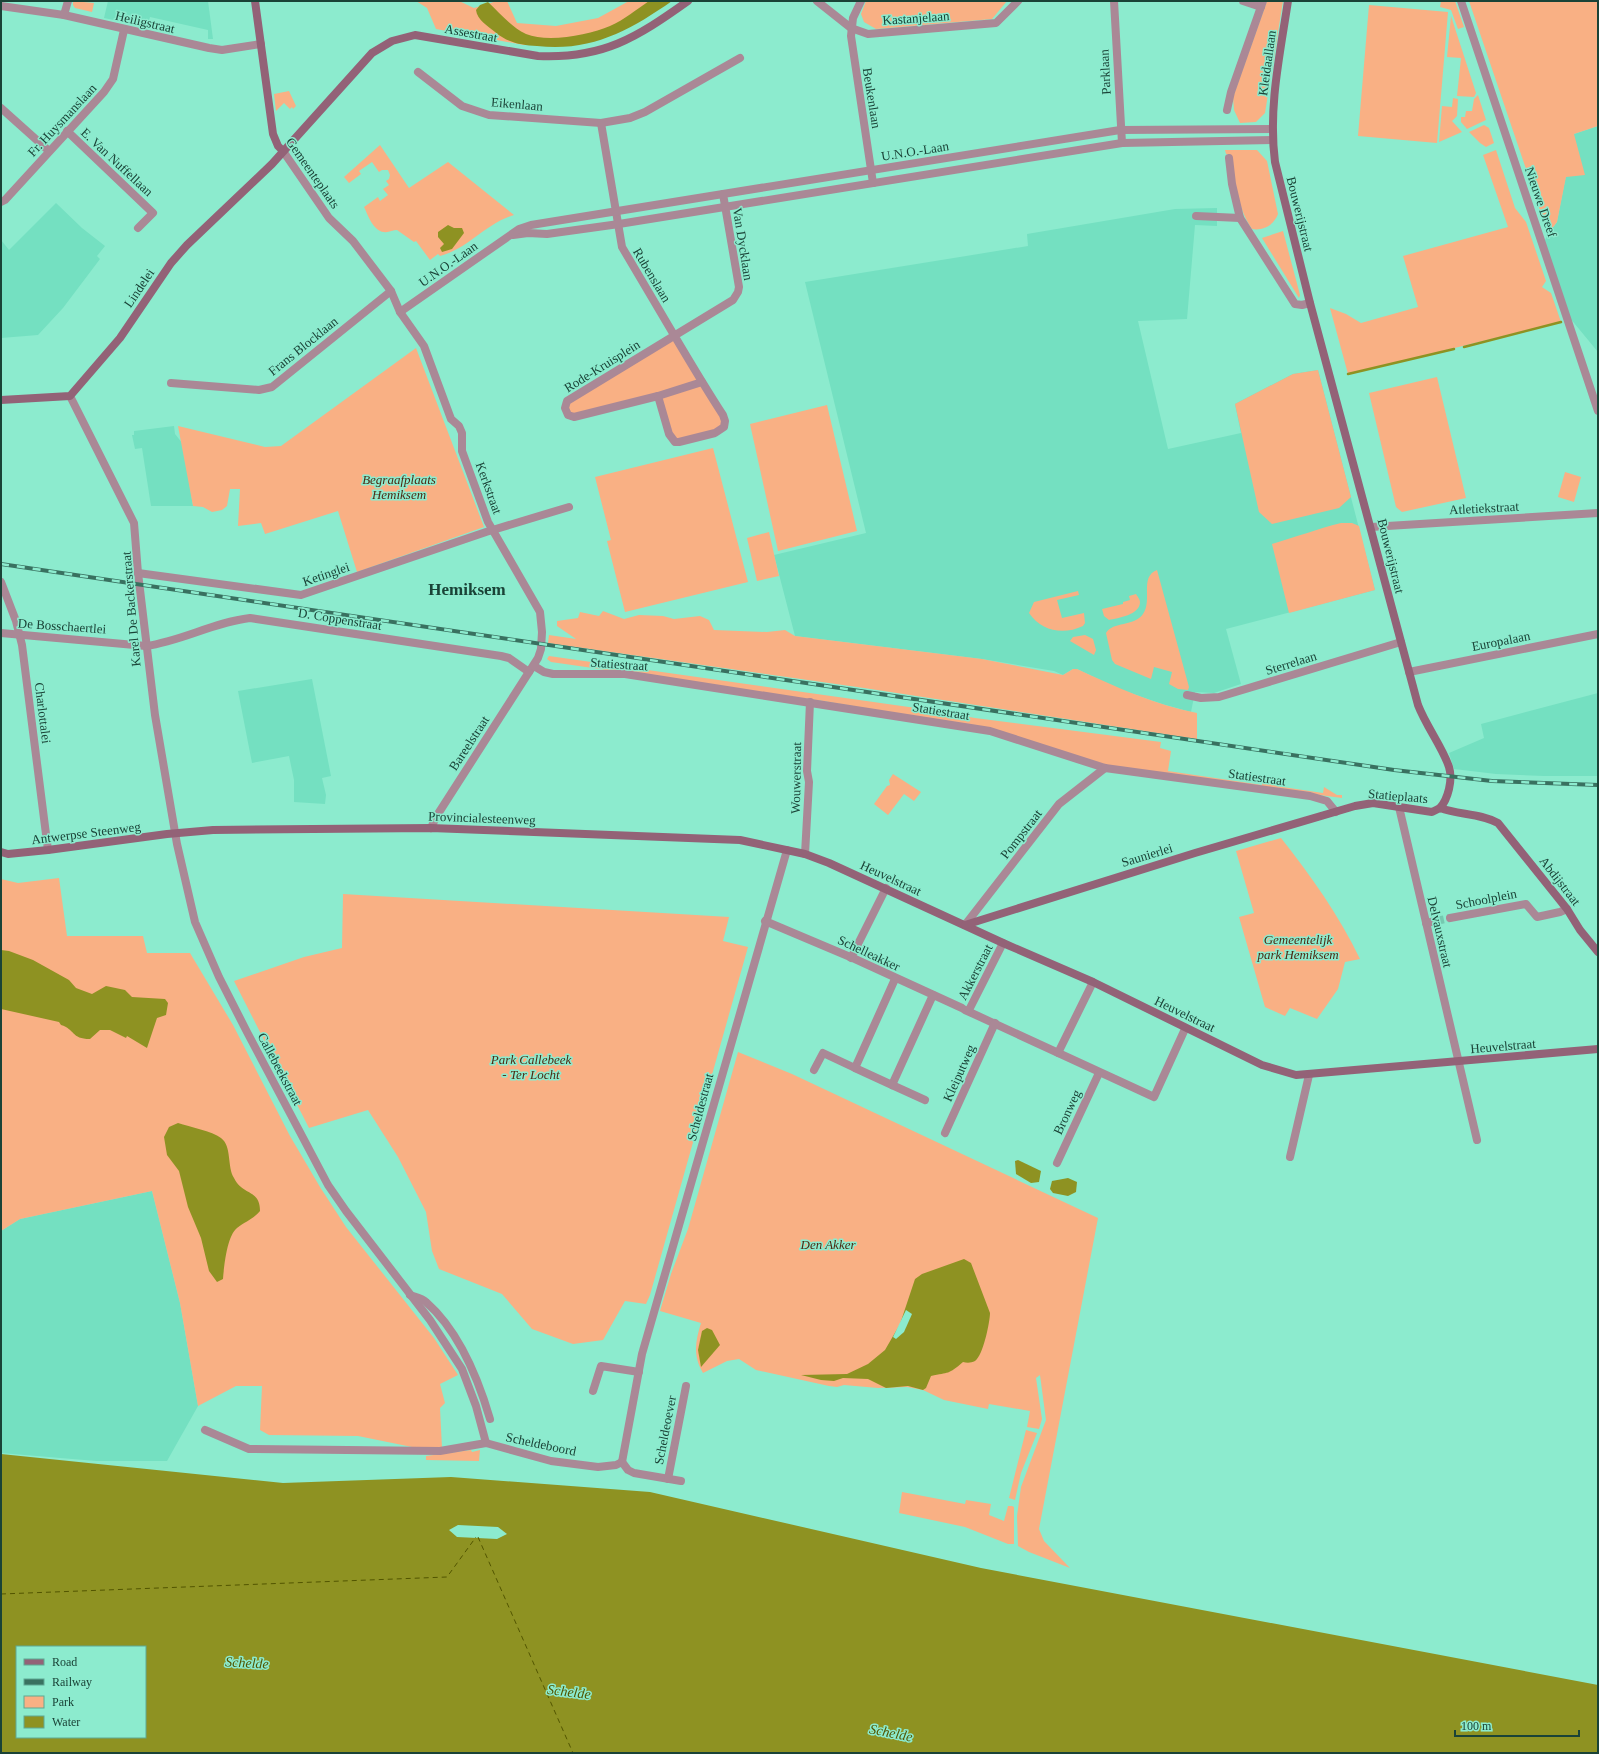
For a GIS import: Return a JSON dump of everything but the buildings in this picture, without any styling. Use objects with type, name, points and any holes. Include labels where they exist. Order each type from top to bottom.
[{"type":"street","points":[[64,15],[68,1]]},
{"type":"street","name":"Gemeenteplaats","points":[[255,1],[273,134],[278,146],[329,218],[353,241],[391,291],[400,312]]},
{"type":"street","name":"Assestraat","points":[[283,151],[368,56],[392,41],[415,35],[538,56],[558,57],[586,54],[620,44],[658,22],[688,1]]},
{"type":"street","name":"Kastanjelaan","points":[[817,1],[851,28],[868,34],[996,23],[1018,1]]},
{"type":"street","points":[[851,28],[853,18],[861,1]]},
{"type":"street","name":"Parklaan","points":[[1114,1],[1120,130],[1122,143]]},
{"type":"street","points":[[1227,110],[1231,92],[1262,4],[1243,1]]},
{"type":"street","name":"Kleidaallaan","points":[[1273,129],[1275,82],[1288,1]]},
{"type":"street","name":"Nieuwe Dreef","points":[[1461,1],[1598,411]]},
{"type":"street","name":"Heiligstraat","points":[[1,6],[64,15],[124,30],[216,49],[261,44]]},
{"type":"street","name":"Beukenlaan","points":[[851,28],[852,46],[873,183]]},
{"type":"street","name":"Fr. Huysmanslaan","points":[[3,201],[66,131],[104,92],[113,79],[124,30]]},
{"type":"street","name":"Eikenlaan","points":[[418,72],[462,106],[488,115],[601,123],[630,118],[645,112],[740,58]]},
{"type":"street","points":[[1,108],[49,151]]},
{"type":"street","points":[[601,123],[619,224]]},
{"type":"street","points":[[1218,129],[1218,141]]},
{"type":"street","name":"U.N.O.-Laan","points":[[400,312],[519,229],[531,224],[617,212],[1120,130],[1273,129]]},
{"type":"street","name":"Bouwerijstraat","points":[[1273,129],[1273,140],[1278,174],[1310,304],[1409,672],[1424,721],[1445,758],[1450,771],[1447,797],[1440,808]]},
{"type":"street","name":"E. Van Nuffellaan","points":[[66,131],[153,213],[138,228]]},
{"type":"street","name":"U.N.O.-Laan","points":[[509,236],[528,233],[546,234],[619,224],[1122,143],[1273,140]]},
{"type":"street","name":"Lindelei","points":[[70,396],[120,338],[175,258],[283,151]]},
{"type":"street","points":[[1229,158],[1233,189],[1240,218],[1294,304],[1310,304]]},
{"type":"street","name":"Van Dycklaan","points":[[674,335],[733,300],[738,292],[723,194]]},
{"type":"street","points":[[1196,216],[1240,218]]},
{"type":"street","name":"Rubenslaan","points":[[619,224],[622,247],[674,335]]},
{"type":"street","name":"Frans Blocklaan","points":[[171,383],[266,390],[391,291]]},
{"type":"street","name":"Kerkstraat","points":[[400,312],[424,346],[451,419],[459,426],[462,433],[462,450],[492,530],[540,612],[542,623],[542,645],[538,658],[531,669]]},
{"type":"street","points":[[658,396],[669,434],[675,442],[715,432],[724,427],[725,421],[674,335]]},
{"type":"street","name":"Rode-Kruisplein","points":[[674,335],[567,400],[565,408],[568,415],[574,417],[658,396],[702,382]]},
{"type":"street","points":[[1,400],[70,396]]},
{"type":"street","name":"Karel De Backerstraat","points":[[70,396],[134,523],[138,573],[155,715],[175,833]]},
{"type":"street","name":"Ketinglei","points":[[138,573],[301,595],[492,530],[568,507]]},
{"type":"street","name":"Atletiekstraat","points":[[1371,527],[1598,513]]},
{"type":"street","name":"Charlottalei","points":[[1,582],[20,635],[48,850]]},
{"type":"street","name":"D. Coppenstraat","points":[[146,646],[165,642],[228,621],[250,618],[500,656],[509,658],[531,669]]},
{"type":"street","name":"De Bosschaertlei","points":[[1,633],[146,646]]},
{"type":"street","name":"Europalaan","points":[[1409,672],[1598,634]]},
{"type":"street","name":"Sterrelaan","points":[[1187,695],[1201,698],[1219,697],[1401,642]]},
{"type":"street","name":"Statiestraat","points":[[531,669],[553,674],[625,674],[990,731],[1105,768],[1310,796],[1327,801],[1336,812]]},
{"type":"street","name":"Bareelstraat","points":[[431,828],[436,817],[531,669]]},
{"type":"street","name":"Wouwerstraat","points":[[805,854],[809,782],[807,771],[810,702]]},
{"type":"street","name":"Pompstraat","points":[[964,925],[1059,804],[1105,768]]},
{"type":"street","name":"Statieplaats","points":[[1336,812],[1366,803],[1432,812],[1440,808],[1451,813],[1486,817],[1501,826]]},
{"type":"street","name":"Delvauxstraat","points":[[1399,807],[1477,1140]]},
{"type":"street","name":"Saunierlei","points":[[964,925],[1134,872],[1336,812]]},
{"type":"street","name":"Abdijstraat","points":[[1501,826],[1567,909],[1580,930],[1598,952]]},
{"type":"street","name":"Provincialesteenweg","points":[[175,833],[213,830],[431,828],[740,840],[787,850]]},
{"type":"street","name":"Antwerpse Steenweg","points":[[1,852],[8,854],[48,850],[175,833]]},
{"type":"street","name":"Callebeekstraat","points":[[175,833],[186,890],[195,922],[219,977],[243,1025],[328,1185],[346,1211],[430,1320],[462,1370],[476,1406],[486,1444]]},
{"type":"street","name":"Heuvelstraat","points":[[787,850],[805,854],[886,888],[1003,943],[1093,982],[1186,1029],[1262,1064],[1296,1075],[1598,1049]]},
{"type":"street","name":"Scheldestraat","points":[[622,1462],[642,1354],[765,921],[787,850]]},
{"type":"street","points":[[851,958],[886,888]]},
{"type":"street","name":"Schoolplein","points":[[1450,918],[1526,904],[1537,917],[1567,909]]},
{"type":"street","name":"Schelleakker","points":[[765,921],[995,1023],[1099,1073],[1154,1097],[1186,1029]]},
{"type":"street","points":[[1426,923],[1436,921]]},
{"type":"street","name":"Akkerstraat","points":[[965,1010],[1003,943]]},
{"type":"street","points":[[854,1068],[895,979]]},
{"type":"street","points":[[1058,1053],[1093,982]]},
{"type":"street","points":[[892,1085],[933,996]]},
{"type":"street","name":"Kleiputweg","points":[[945,1133],[995,1023]]},
{"type":"street","points":[[814,1070],[823,1053],[925,1100]]},
{"type":"street","name":"Bronweg","points":[[1057,1163],[1099,1073]]},
{"type":"street","points":[[1290,1157],[1309,1075]]},
{"type":"street","name":"Callebeekstraat","points":[[409,1294],[425,1301],[453,1335],[471,1364],[481,1389],[490,1419]]},
{"type":"street","points":[[593,1391],[601,1366],[639,1372]]},
{"type":"street","name":"Scheldeoever","points":[[668,1479],[686,1386]]},
{"type":"street","points":[[204,1430],[249,1449],[440,1451],[486,1444]]},
{"type":"street","name":"Scheldeboord","points":[[486,1444],[551,1461],[598,1466],[616,1465],[622,1462]]},
{"type":"street","points":[[622,1462],[628,1470],[634,1472],[681,1481]]},
{"type":"shaded area","points":[[108,1],[208,1],[213,39],[208,39],[208,30],[150,17],[147,27],[104,18]]},
{"type":"shaded area","points":[[1598,126],[1598,352],[1565,312],[1543,244],[1557,222],[1574,134]]},
{"type":"shaded area","points":[[56,203],[82,228],[105,246],[97,256],[100,259],[63,308],[38,335],[1,338],[1,240],[9,250]]},
{"type":"shaded area","points":[[1217,208],[1217,226],[1195,225],[1187,319],[1138,321],[1168,449],[1241,433],[1235,404],[1293,374],[1318,370],[1375,590],[1226,629],[1241,684],[1214,693],[1195,692],[1191,712],[1162,704],[1119,689],[1077,669],[1073,669],[1063,675],[1054,671],[982,659],[795,636],[774,555],[866,533],[805,282],[1028,246],[1027,234],[1175,209]]},
{"type":"shaded area","points":[[174,426],[175,434],[183,444],[193,506],[151,506],[142,448],[135,449],[132,435],[134,435],[134,431]]},
{"type":"shaded area","points":[[312,679],[331,776],[322,778],[326,795],[325,804],[294,802],[294,780],[289,756],[252,763],[238,691]]},
{"type":"shaded area","points":[[1598,693],[1598,776],[1496,774],[1454,769],[1449,753],[1484,738],[1481,724]]},
{"type":"shaded area","points":[[152,1191],[180,1303],[198,1406],[167,1461],[96,1461],[1,1453],[1,1231],[20,1219]]},
{"type":"green space","points":[[73,1],[94,3],[92,12],[75,8]]},
{"type":"green space","points":[[416,1],[459,1],[474,8],[497,1],[507,1],[517,23],[556,26],[598,18],[629,1],[667,1],[606,37],[524,45],[436,29],[427,8]]},
{"type":"green space","points":[[866,1],[1007,1],[992,19],[876,29],[864,22],[861,14]]},
{"type":"green space","points":[[1267,1],[1283,1],[1265,113],[1256,122],[1240,123],[1234,110],[1233,97]]},
{"type":"green space","points":[[1441,1],[1455,1],[1464,27],[1458,29],[1451,10],[1440,7]]},
{"type":"green space","points":[[1469,1],[1598,1],[1598,126],[1574,134],[1585,175],[1566,177],[1557,222],[1548,234]]},
{"type":"green space","points":[[1369,5],[1448,12],[1437,143],[1358,136]]},
{"type":"green space","points":[[1451,16],[1476,93],[1474,97],[1457,96],[1461,58],[1447,57]]},
{"type":"green space","points":[[289,91],[296,106],[293,109],[292,107],[290,109],[284,103],[276,111],[274,94]]},
{"type":"green space","points":[[1478,95],[1486,120],[1467,129],[1461,122],[1461,117],[1465,117],[1466,111],[1472,111],[1474,99]]},
{"type":"green space","points":[[1453,98],[1458,99],[1457,116],[1452,121],[1462,132],[1439,142],[1442,106],[1452,107]]},
{"type":"green space","points":[[1484,125],[1489,128],[1494,143],[1486,147],[1469,132]]},
{"type":"green space","points":[[380,145],[409,188],[448,162],[514,215],[495,224],[450,253],[440,256],[438,254],[430,260],[416,241],[414,242],[397,230],[387,232],[380,231],[374,226],[367,214],[364,207],[378,197],[380,201],[388,195],[383,189],[389,185],[386,181],[389,179],[390,175],[388,170],[382,170],[379,172],[372,162],[359,171],[361,174],[349,183],[344,177]]},
{"type":"green space","points":[[1225,150],[1257,150],[1267,161],[1278,214],[1274,221],[1268,226],[1260,229],[1252,229],[1247,221],[1237,194],[1231,155],[1226,154]]},
{"type":"green space","points":[[1496,150],[1515,208],[1526,222],[1546,281],[1542,287],[1551,293],[1561,322],[1348,374],[1330,308],[1346,314],[1361,323],[1418,307],[1403,256],[1508,227],[1483,155]]},
{"type":"green space","points":[[1283,231],[1300,295],[1299,298],[1262,238]]},
{"type":"green space","points":[[674,335],[723,415],[724,427],[675,442],[658,396],[574,417],[565,404]]},
{"type":"green space","name":"Begraafplaats Hemiksem","points":[[416,348],[484,527],[357,572],[338,511],[265,534],[261,523],[238,526],[240,489],[230,489],[227,506],[222,510],[212,512],[203,507],[193,506],[178,426],[265,447],[281,446]]},
{"type":"green space","points":[[1318,370],[1351,497],[1339,508],[1272,524],[1259,512],[1235,404],[1293,374]]},
{"type":"green space","points":[[1437,377],[1466,498],[1402,512],[1396,507],[1369,393]]},
{"type":"green space","points":[[827,405],[857,531],[778,551],[750,424]]},
{"type":"green space","points":[[713,448],[748,582],[625,612],[607,541],[611,540],[595,477]]},
{"type":"green space","points":[[1565,472],[1581,477],[1574,502],[1558,497]]},
{"type":"green space","points":[[1341,523],[1352,523],[1359,526],[1375,590],[1289,613],[1272,544]]},
{"type":"green space","points":[[769,532],[779,576],[757,581],[747,538]]},
{"type":"green space","points":[[1157,570],[1189,687],[1188,690],[1178,689],[1169,684],[1172,672],[1154,667],[1151,679],[1115,664],[1112,660],[1106,633],[1109,629],[1134,621],[1143,614],[1147,602],[1147,583],[1152,573]]},
{"type":"green space","points":[[1078,591],[1079,595],[1057,600],[1062,618],[1084,613],[1085,623],[1083,626],[1076,629],[1061,631],[1054,630],[1040,624],[1029,613],[1034,602]]},
{"type":"green space","points":[[1136,594],[1140,602],[1139,606],[1133,613],[1109,620],[1104,616],[1102,609],[1123,604],[1123,602],[1130,600],[1129,596]]},
{"type":"green space","points":[[603,611],[624,619],[639,615],[663,616],[674,619],[700,616],[709,620],[714,630],[767,632],[785,630],[795,636],[982,659],[1063,675],[1073,669],[1077,669],[1121,689],[1151,700],[1181,710],[1197,713],[1197,739],[864,688],[548,643],[549,635],[576,639],[557,626],[557,621],[578,618],[580,612],[599,616]]},
{"type":"green space","points":[[1085,635],[1093,639],[1096,650],[1094,655],[1070,641],[1073,637]]},
{"type":"green space","points":[[549,656],[923,709],[975,718],[1161,742],[1160,748],[1171,751],[1168,771],[1262,785],[1263,778],[1276,780],[1276,786],[1323,793],[1324,787],[1337,795],[1342,795],[1342,798],[1190,778],[1107,765],[993,730],[823,701],[551,662],[547,659]]},
{"type":"green space","points":[[893,774],[921,792],[914,801],[904,794],[888,815],[874,804],[887,786],[890,785],[889,780]]},
{"type":"green space","name":"Gemeentelijk park Hemiksem","points":[[1281,838],[1324,896],[1360,959],[1345,962],[1338,989],[1317,1019],[1290,1008],[1285,1016],[1265,1007],[1239,917],[1254,913],[1236,851]]},
{"type":"green space","points":[[59,878],[67,936],[143,936],[147,953],[190,953],[233,1025],[290,1136],[320,1187],[346,1227],[434,1338],[458,1375],[440,1384],[445,1403],[440,1408],[442,1448],[417,1448],[358,1436],[269,1435],[260,1430],[262,1386],[236,1386],[198,1406],[180,1303],[152,1191],[20,1219],[1,1231],[1,879],[18,883]]},
{"type":"green space","name":"Park Callebeek - Ter Locht","points":[[343,894],[729,917],[723,941],[748,947],[650,1295],[646,1304],[625,1301],[603,1340],[573,1344],[532,1329],[502,1294],[439,1269],[432,1251],[426,1212],[398,1157],[368,1110],[309,1128],[234,981],[304,957],[342,948]]},
{"type":"green space","name":"Den Akker","points":[[738,1052],[792,1074],[1098,1218],[1039,1529],[1044,1541],[1070,1568],[1029,1552],[1018,1546],[1017,1516],[1021,1487],[1046,1420],[1040,1375],[1036,1378],[1042,1419],[1039,1429],[1027,1427],[1030,1411],[989,1404],[988,1409],[944,1400],[923,1390],[907,1387],[878,1388],[844,1385],[837,1387],[829,1386],[756,1370],[739,1359],[727,1361],[703,1373],[696,1355],[697,1336],[701,1323],[660,1311],[671,1274],[688,1229]]},
{"type":"green space","points":[[1026,1430],[1037,1433],[1021,1473],[1015,1500],[1009,1498]]},
{"type":"green space","points":[[471,1450],[472,1452],[480,1450],[479,1461],[426,1460],[426,1456]]},
{"type":"green space","points":[[902,1492],[965,1504],[966,1500],[991,1504],[989,1515],[1004,1521],[1008,1506],[1012,1506],[1014,1507],[1014,1544],[1008,1544],[965,1527],[899,1513]]},
{"type":"water","points":[[649,1],[672,1],[640,22],[609,37],[575,46],[557,47],[526,45],[505,39],[478,17],[476,10],[480,5],[488,2],[511,24],[526,34],[535,37],[557,38],[580,35],[615,24]]},
{"type":"water","points":[[448,225],[454,228],[462,228],[464,233],[452,249],[442,252],[440,248],[444,244],[438,237],[438,232]]},
{"type":"water","points":[[1,950],[9,951],[33,960],[69,980],[76,988],[92,994],[106,986],[125,990],[132,997],[165,999],[168,1003],[166,1015],[157,1018],[147,1048],[127,1036],[126,1038],[110,1030],[100,1030],[90,1039],[84,1039],[76,1036],[59,1022],[1,1009]]},
{"type":"water","points":[[178,1123],[207,1131],[221,1138],[227,1146],[234,1178],[242,1188],[257,1199],[259,1204],[260,1211],[237,1228],[234,1232],[228,1244],[223,1279],[217,1282],[209,1271],[201,1238],[188,1207],[179,1171],[167,1155],[164,1137],[169,1127]]},
{"type":"water","points":[[1018,1160],[1041,1171],[1039,1182],[1031,1183],[1016,1174],[1015,1161]]},
{"type":"water","points":[[1068,1178],[1077,1182],[1076,1192],[1068,1196],[1053,1193],[1050,1189],[1052,1181]]},
{"type":"water","points":[[964,1259],[971,1263],[990,1313],[989,1324],[981,1353],[975,1361],[969,1363],[963,1362],[948,1372],[931,1376],[926,1388],[923,1390],[908,1386],[886,1388],[868,1379],[843,1378],[834,1381],[821,1380],[801,1375],[847,1374],[868,1364],[885,1350],[900,1324],[915,1279],[922,1274]]},
{"type":"water","points":[[707,1328],[712,1330],[720,1345],[701,1367],[698,1350],[702,1331]]},
{"type":"water","name":"Schelde","points":[[1,1454],[283,1483],[451,1477],[650,1492],[981,1568],[1598,1685],[1598,1753],[1,1753]]},
{"type":"pier","points":[[906,1310],[912,1314],[904,1332],[896,1339],[893,1337]]},
{"type":"pier","points":[[458,1525],[498,1527],[507,1534],[497,1539],[457,1537],[449,1530]]},
{"type":"waterway","points":[[1464,347],[1561,322]]},
{"type":"waterway","points":[[1348,374],[1454,349]]},
{"type":"ferry route","points":[[1,1594],[447,1577],[476,1537]]},
{"type":"ferry route","points":[[478,1537],[573,1753]]},
{"type":"tunnel","points":[[1436,921],[1450,918]]},
{"type":"railway","points":[[1,564],[1394,770],[1492,781],[1598,785]]},
{"type":"district","name":"Hemiksem","points":[[467,589]]}]
